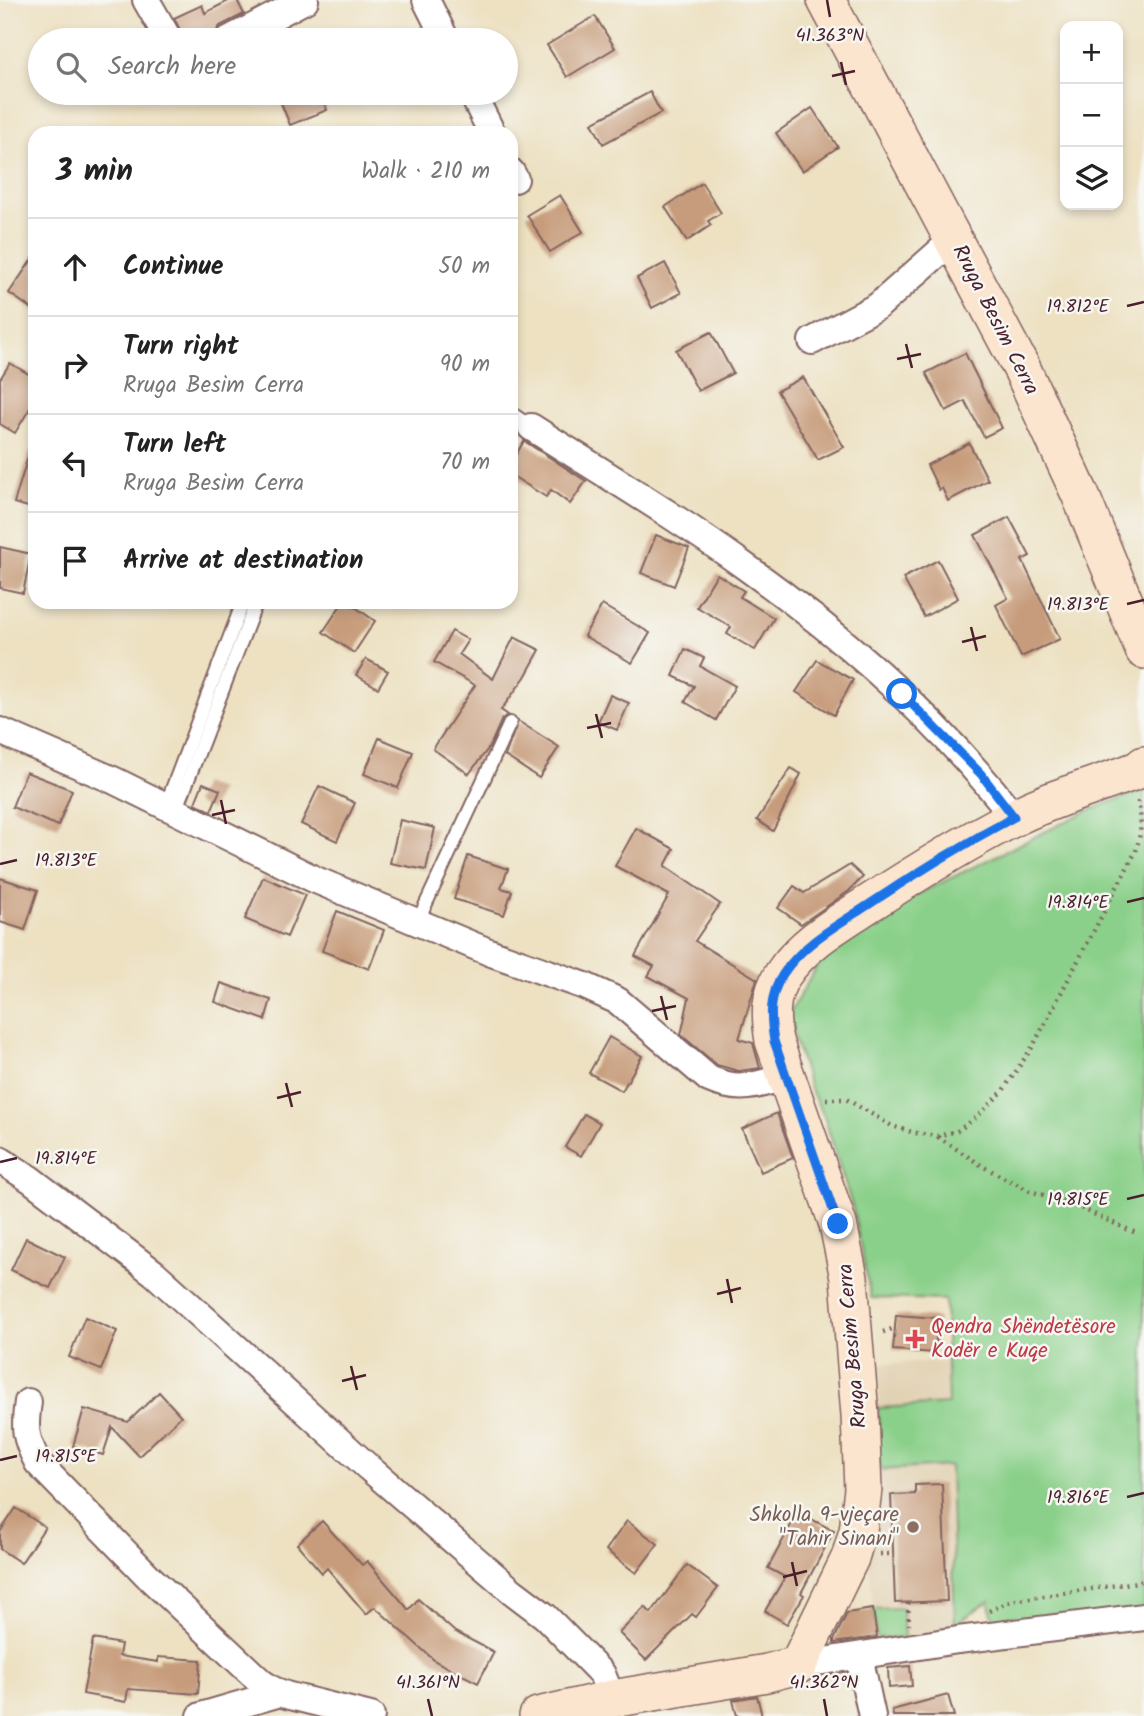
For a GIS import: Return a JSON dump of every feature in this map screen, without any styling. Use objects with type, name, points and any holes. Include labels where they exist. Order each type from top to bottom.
[{"type":"street","points":[[146,0],[162,28]]},
{"type":"street","points":[[251,28],[305,0]]},
{"type":"street","points":[[426,0],[440,28]]},
{"type":"street","name":"Rruga Besim Cerra","points":[[826,0],[1023,369],[1080,494],[1144,650]]},
{"type":"street","points":[[478,105],[488,126]]},
{"type":"street","points":[[812,341],[878,306],[954,239]]},
{"type":"street","points":[[518,423],[745,566],[815,618],[902,694],[981,774],[1014,817]]},
{"type":"street","points":[[0,731],[171,808],[316,880],[416,923],[618,1001],[709,1079],[726,1087],[764,1084],[792,1091]]},
{"type":"street","name":"Rruga Besim Cerra","points":[[798,1665],[850,1558],[858,1531],[863,1489],[849,1278],[838,1224],[774,1041],[770,1016],[774,994],[782,975],[796,957],[827,932],[973,839],[1014,817],[1136,770]]},
{"type":"street","points":[[0,1160],[30,1179],[153,1273],[379,1476],[512,1591],[545,1616],[601,1674],[612,1699]]},
{"type":"street","points":[[28,1402],[27,1442],[38,1463],[150,1578],[262,1683],[280,1693],[372,1716]]},
{"type":"street","points":[[538,1716],[612,1699],[767,1673],[798,1665],[958,1640],[1144,1617]]},
{"type":"street","points":[[859,1656],[872,1716]]},
{"type":"street","points":[[201,1716],[280,1693]]},
{"type":"lane","points":[[171,808],[241,609]]},
{"type":"lane","points":[[171,808],[254,609]]},
{"type":"lane","points":[[416,923],[510,723]]},
{"type":"path","points":[[792,1091],[825,1099],[845,1099],[892,1126],[915,1133],[937,1136],[957,1131],[976,1118],[1002,1092],[1033,1046],[1136,851],[1141,834],[1141,810],[1136,770]]},
{"type":"path","points":[[937,1136],[984,1167],[1030,1191],[1067,1202],[1138,1234]]},
{"type":"path","points":[[958,1640],[992,1609],[1011,1601],[1144,1581]]},
{"type":"path","points":[[908,1603],[909,1629]]},
{"type":"shaded area","name":"Shkolla 9-vjeçare \"Tahir Sinani\"","points":[[947,1361],[955,1634],[877,1638],[868,1555],[880,1498],[878,1364]]},
{"type":"green space","points":[[1144,790],[1144,1617],[996,1635],[989,1601],[955,1624],[950,1466],[879,1470],[878,1408],[948,1404],[945,1300],[871,1298],[853,1209],[824,1116],[810,1089],[789,1014],[820,961],[902,902],[1085,812]]},
{"type":"green space","points":[[902,1608],[904,1637],[877,1638],[873,1609]]},
{"type":"building","points":[[230,0],[237,0],[244,14],[219,28],[179,28],[174,18],[202,5],[205,13]]},
{"type":"building","points":[[595,16],[615,48],[567,77],[547,45]]},
{"type":"building","points":[[650,92],[661,113],[603,144],[592,123]]},
{"type":"building","points":[[282,105],[325,105],[327,110],[290,125]]},
{"type":"building","points":[[812,108],[838,147],[802,171],[776,133]]},
{"type":"building","points":[[702,183],[721,213],[708,221],[711,225],[687,241],[665,207]]},
{"type":"building","points":[[560,195],[583,232],[550,252],[527,215]]},
{"type":"building","points":[[665,263],[681,293],[652,308],[637,278]]},
{"type":"building","points":[[28,265],[28,306],[9,293]]},
{"type":"building","points":[[711,332],[733,373],[698,391],[676,350]]},
{"type":"building","points":[[965,353],[1002,428],[984,437],[965,401],[946,411],[926,373]]},
{"type":"building","points":[[10,363],[28,374],[28,412],[15,433],[0,424],[0,379]]},
{"type":"building","points":[[803,377],[844,447],[818,460],[777,391]]},
{"type":"building","points":[[524,441],[586,481],[570,504],[551,490],[546,497],[518,479],[518,451]]},
{"type":"building","points":[[969,443],[988,480],[948,501],[942,488],[939,490],[927,465]]},
{"type":"building","points":[[28,457],[28,507],[14,503]]},
{"type":"building","points":[[1009,517],[1030,556],[1022,560],[1060,639],[1021,657],[996,605],[1008,598],[975,535]]},
{"type":"building","points":[[656,535],[689,548],[674,586],[641,573]]},
{"type":"building","points":[[0,547],[28,553],[23,593],[0,588]]},
{"type":"building","points":[[938,560],[958,598],[924,617],[903,578]]},
{"type":"building","points":[[717,574],[744,591],[740,597],[774,618],[755,650],[727,634],[731,627],[697,607]]},
{"type":"building","points":[[602,605],[650,633],[632,663],[584,636]]},
{"type":"building","points":[[338,609],[358,609],[375,621],[354,653],[323,632]]},
{"type":"building","points":[[452,631],[468,640],[459,654],[493,679],[514,637],[540,650],[525,677],[501,710],[508,715],[502,719],[490,746],[469,774],[433,749],[475,685],[434,662]]},
{"type":"building","points":[[685,649],[704,658],[700,666],[735,686],[716,720],[685,702],[694,686],[673,676]]},
{"type":"building","points":[[366,659],[388,671],[378,688],[356,675]]},
{"type":"building","points":[[817,660],[853,680],[834,715],[796,692]]},
{"type":"building","points":[[610,695],[629,703],[617,730],[598,722]]},
{"type":"building","points":[[518,721],[559,747],[539,778],[505,756]]},
{"type":"building","points":[[379,738],[413,752],[398,788],[364,774]]},
{"type":"building","points":[[791,768],[801,774],[773,831],[757,820]]},
{"type":"building","points":[[26,772],[72,790],[58,826],[12,807]]},
{"type":"building","points":[[203,783],[220,790],[211,811],[195,803]]},
{"type":"building","points":[[319,786],[355,803],[337,841],[301,824]]},
{"type":"building","points":[[400,820],[435,828],[426,870],[390,863]]},
{"type":"building","points":[[636,828],[674,849],[665,866],[720,904],[695,941],[757,979],[739,1039],[753,1043],[760,1068],[739,1071],[717,1065],[681,1035],[689,998],[648,976],[654,966],[635,956],[669,895],[615,866]]},
{"type":"building","points":[[468,856],[508,869],[501,888],[512,891],[504,915],[454,899]]},
{"type":"building","points":[[850,865],[863,877],[849,891],[801,924],[778,908],[794,886],[804,893]]},
{"type":"building","points":[[263,877],[305,895],[287,937],[245,919]]},
{"type":"building","points":[[0,878],[38,890],[25,930],[0,922]]},
{"type":"building","points":[[337,911],[384,930],[369,969],[322,951]]},
{"type":"building","points":[[221,983],[271,1000],[265,1020],[215,1002]]},
{"type":"building","points":[[609,1037],[642,1056],[622,1091],[589,1073]]},
{"type":"building","points":[[777,1113],[793,1158],[761,1172],[742,1129]]},
{"type":"building","points":[[584,1114],[600,1123],[581,1156],[565,1147]]},
{"type":"building","points":[[26,1238],[65,1257],[50,1288],[11,1270]]},
{"type":"building","name":"Qendra Shëndetësore Kodër e Kuqe","points":[[896,1315],[938,1318],[935,1353],[893,1350]]},
{"type":"building","points":[[85,1317],[117,1331],[101,1370],[69,1357]]},
{"type":"building","points":[[159,1392],[181,1416],[139,1456],[112,1427],[103,1455],[73,1446],[84,1409],[128,1422]]},
{"type":"building","points":[[942,1484],[947,1601],[895,1603],[891,1495],[915,1494],[915,1485]]},
{"type":"building","points":[[16,1508],[45,1527],[21,1563],[0,1549],[0,1532]]},
{"type":"building","points":[[798,1512],[834,1531],[787,1624],[765,1611],[785,1577],[768,1568]]},
{"type":"building","points":[[322,1521],[362,1565],[367,1561],[409,1610],[418,1599],[455,1632],[494,1652],[478,1683],[435,1661],[375,1607],[366,1614],[327,1568],[322,1573],[297,1544]]},
{"type":"building","points":[[627,1521],[658,1544],[636,1573],[606,1550]]},
{"type":"building","points":[[687,1565],[718,1588],[696,1617],[692,1614],[646,1660],[619,1633],[645,1607],[651,1613]]},
{"type":"building","points":[[873,1609],[877,1637],[834,1643],[847,1613]]},
{"type":"building","points":[[93,1639],[121,1644],[119,1656],[158,1662],[158,1657],[201,1660],[198,1694],[128,1689],[126,1702],[83,1694]]},
{"type":"building","points":[[910,1666],[912,1686],[889,1688],[888,1668]]},
{"type":"building","points":[[948,1695],[954,1716],[893,1716],[892,1710]]},
{"type":"building","points":[[757,1696],[762,1716],[737,1716],[733,1700]]},
{"type":"place","name":"Qendra Shëndetësore Kodër e Kuqe","points":[[915,1339]]},
{"type":"place","name":"Shkolla 9-vjeçare \"Tahir Sinani\"","points":[[913,1527]]},
{"type":"route","points":[[838,1224],[817,1157],[774,1041],[770,1016],[774,994],[782,975],[796,957],[827,932],[919,872],[1014,817],[981,774],[902,694]]}]
